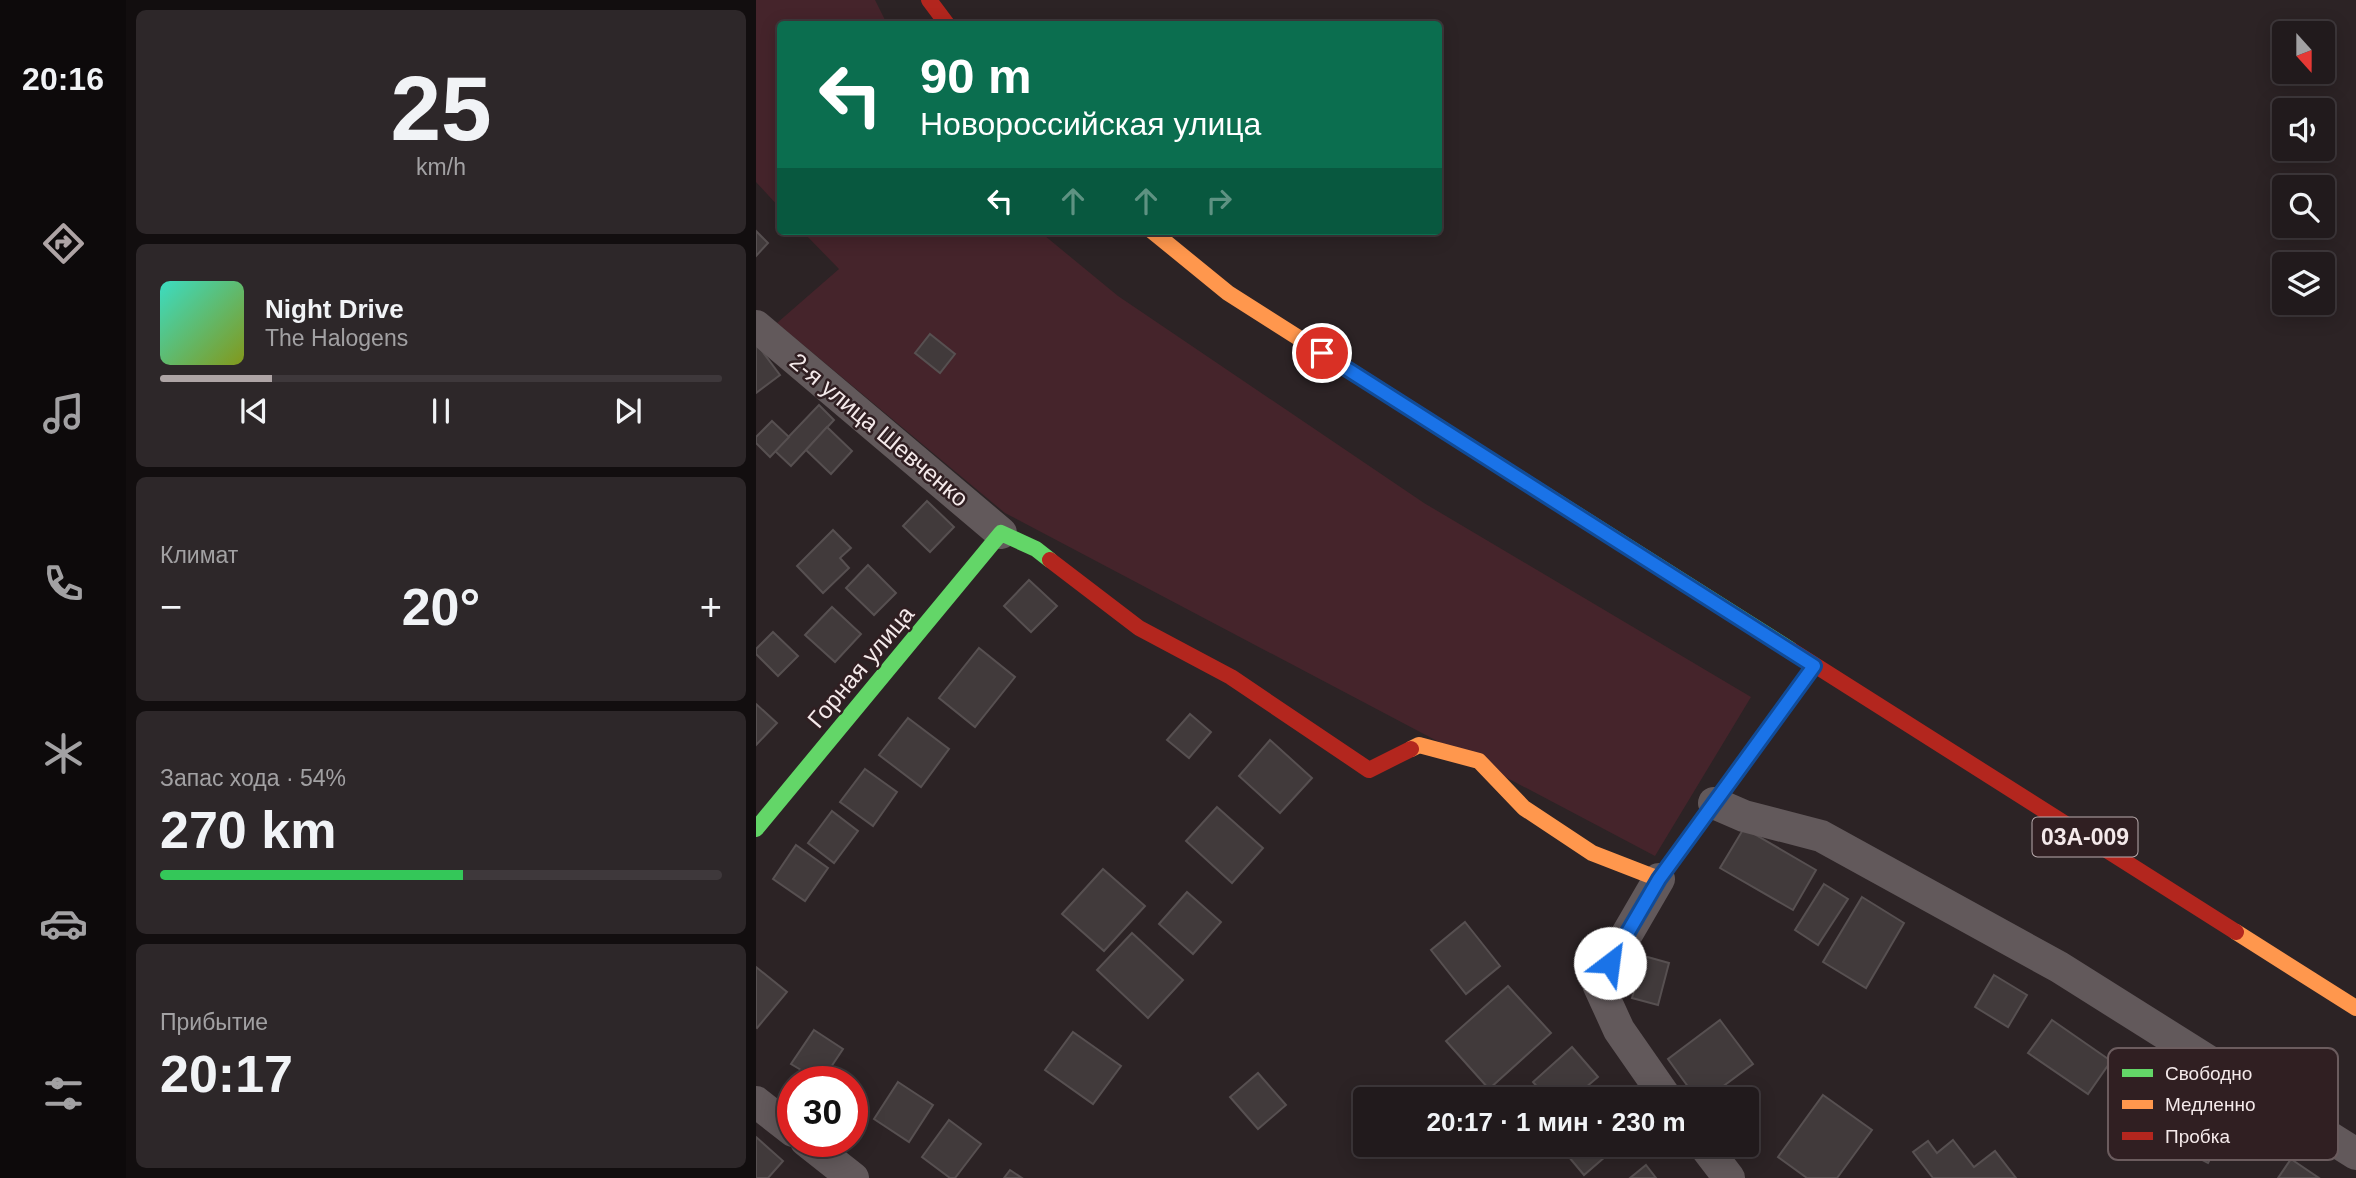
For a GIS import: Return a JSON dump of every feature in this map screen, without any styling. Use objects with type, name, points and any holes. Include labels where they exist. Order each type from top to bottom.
[{"type":"main road","points":[[929,0],[945,21]]},
{"type":"main road","name":"03А-009","points":[[1157,235],[1228,293],[2356,1009]]},
{"type":"main road","points":[[1001,533],[1036,549],[1139,628],[1231,677],[1369,770],[1419,745],[1479,761],[1524,808],[1592,853],[1659,879],[1814,666]]},
{"type":"main road","name":"Горная улица","points":[[756,829],[1001,533]]},
{"type":"street","name":"2-я улица Шевченко","points":[[756,326],[1001,533]]},
{"type":"street","points":[[1714,803],[1744,816],[1821,836],[2059,968],[2187,1048]]},
{"type":"street","points":[[1659,879],[1598,984],[1619,1030],[1659,1087]]},
{"type":"street","points":[[756,1102],[777,1118]]},
{"type":"street","points":[[2338,1143],[2356,1154]]},
{"type":"street","points":[[826,1157],[853,1178]]},
{"type":"street","points":[[1713,1157],[1729,1178]]},
{"type":"shaded area","points":[[756,0],[875,0],[886,21],[777,21],[777,205],[756,182]]},
{"type":"shaded area","points":[[806,235],[1044,235],[1118,296],[1424,503],[1751,697],[1655,856],[1005,513],[777,323],[839,269]]},
{"type":"building","points":[[756,231],[768,243],[756,256]]},
{"type":"building","points":[[930,334],[955,354],[940,373],[915,353]]},
{"type":"building","points":[[756,343],[780,375],[756,393]]},
{"type":"building","points":[[819,405],[834,420],[791,466],[775,451]]},
{"type":"building","points":[[772,421],[789,437],[770,457],[756,443],[756,437]]},
{"type":"building","points":[[827,427],[852,451],[831,474],[806,450]]},
{"type":"building","points":[[927,501],[954,527],[930,552],[903,526]]},
{"type":"building","points":[[833,530],[851,548],[840,558],[849,568],[823,593],[797,566]]},
{"type":"building","points":[[868,565],[896,593],[874,615],[846,588]]},
{"type":"building","points":[[1029,580],[1057,606],[1031,632],[1004,606]]},
{"type":"building","points":[[832,607],[861,634],[835,662],[805,635]]},
{"type":"building","points":[[773,632],[798,656],[778,676],[756,654],[756,649]]},
{"type":"building","points":[[979,648],[1015,677],[975,727],[939,698]]},
{"type":"building","points":[[756,704],[777,723],[756,745]]},
{"type":"building","points":[[1190,714],[1211,732],[1189,758],[1167,740]]},
{"type":"building","points":[[908,718],[949,749],[921,787],[879,755]]},
{"type":"building","points":[[1270,740],[1312,778],[1280,813],[1239,776]]},
{"type":"building","points":[[865,769],[897,792],[873,826],[840,802]]},
{"type":"building","points":[[1217,807],[1263,848],[1232,883],[1186,841]]},
{"type":"building","points":[[832,811],[858,831],[834,863],[808,843]]},
{"type":"building","points":[[1744,828],[1816,870],[1793,910],[1720,868]]},
{"type":"building","points":[[796,845],[828,868],[805,901],[773,879]]},
{"type":"building","points":[[1103,869],[1145,906],[1104,951],[1062,914]]},
{"type":"building","points":[[1824,884],[1848,899],[1818,945],[1795,930]]},
{"type":"building","points":[[1187,892],[1221,922],[1193,954],[1159,924]]},
{"type":"building","points":[[1862,897],[1904,923],[1866,988],[1823,962]]},
{"type":"building","points":[[1465,922],[1500,966],[1466,994],[1431,950]]},
{"type":"building","points":[[1132,933],[1183,980],[1148,1018],[1097,970]]},
{"type":"building","points":[[1644,956],[1669,963],[1658,1005],[1632,998]]},
{"type":"building","points":[[756,967],[787,992],[757,1028],[756,1027]]},
{"type":"building","points":[[1994,975],[2027,995],[2008,1027],[1975,1007]]},
{"type":"building","points":[[1508,986],[1551,1033],[1491,1087],[1487,1087],[1446,1041]]},
{"type":"building","points":[[1720,1020],[1753,1064],[1722,1087],[1688,1087],[1668,1059]]},
{"type":"building","points":[[2052,1020],[2108,1059],[2108,1065],[2088,1094],[2028,1053]]},
{"type":"building","points":[[814,1030],[843,1049],[832,1066],[791,1064]]},
{"type":"building","points":[[1073,1032],[1121,1066],[1093,1104],[1045,1070]]},
{"type":"building","points":[[1572,1047],[1598,1077],[1586,1087],[1537,1087],[1533,1082]]},
{"type":"building","points":[[1258,1073],[1286,1105],[1258,1129],[1230,1097]]},
{"type":"building","points":[[898,1082],[933,1105],[909,1142],[874,1119]]},
{"type":"building","points":[[1823,1095],[1872,1130],[1837,1178],[1807,1178],[1778,1157]]},
{"type":"building","points":[[949,1120],[981,1144],[955,1178],[950,1178],[922,1157]]},
{"type":"building","points":[[756,1137],[783,1161],[768,1178],[756,1178]]},
{"type":"building","points":[[1953,1140],[1974,1167],[1995,1151],[2016,1178],[1933,1178],[1913,1152],[1928,1141],[1937,1153]]},
{"type":"building","points":[[1569,1157],[1605,1157],[1584,1175]]},
{"type":"building","points":[[2292,1160],[2319,1178],[2278,1178]]},
{"type":"building","points":[[1646,1165],[1656,1178],[1630,1178]]},
{"type":"building","points":[[1010,1170],[1022,1178],[1004,1178]]},
{"type":"traffic: fast","points":[[1439,427],[1791,650]]},
{"type":"traffic: fast","points":[[756,829],[1001,533],[1036,549],[1050,560]]},
{"type":"traffic: slow","points":[[1157,235],[1228,293],[1439,427]]},
{"type":"traffic: slow","points":[[1411,749],[1419,745],[1479,761],[1524,808],[1592,853],[1659,879],[1743,764]]},
{"type":"traffic: slow","points":[[2236,932],[2356,1008]]},
{"type":"traffic: jam","points":[[929,0],[945,21]]},
{"type":"traffic: jam","points":[[1050,560],[1139,628],[1231,677],[1369,770],[1411,749]]},
{"type":"traffic: jam","points":[[1791,650],[2236,932]]},
{"type":"traffic: jam","points":[[1743,764],[1814,666]]},
{"type":"route","points":[[1322,353],[1814,666],[1659,879],[1610,963]]}]
